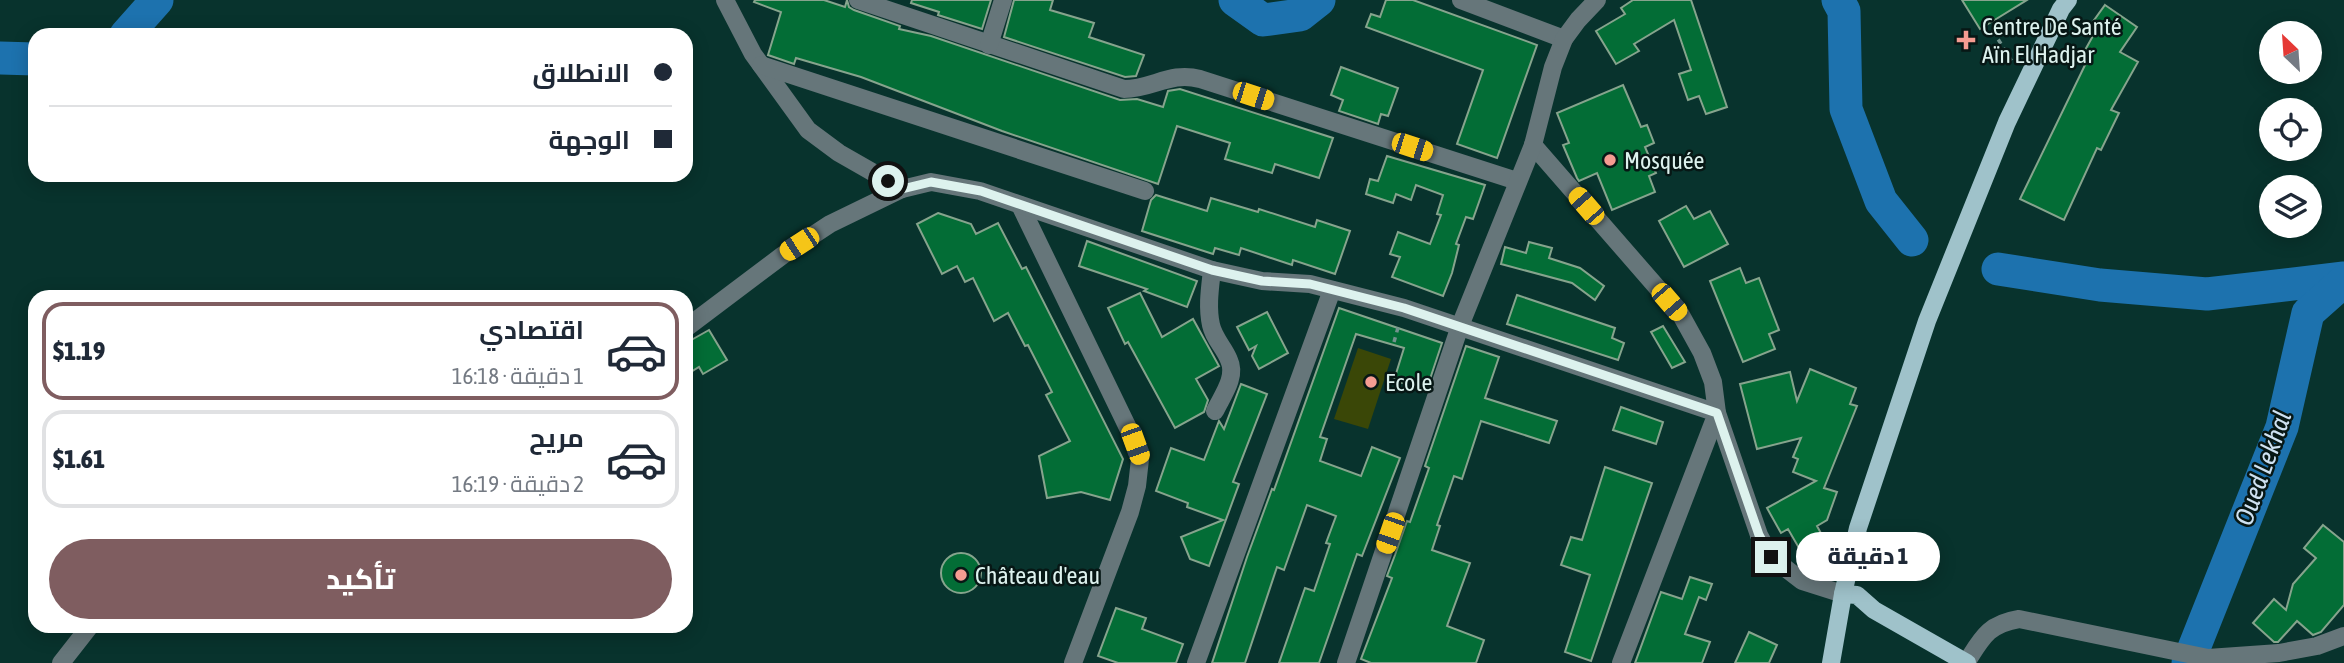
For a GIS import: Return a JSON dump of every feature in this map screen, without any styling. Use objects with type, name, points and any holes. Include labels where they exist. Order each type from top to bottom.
[{"type":"main road","points":[[1831,663],[1858,528],[1927,321],[2007,122],[2066,1]]},
{"type":"main road","points":[[1843,594],[1857,595],[1874,610],[1967,663]]},
{"type":"street","points":[[725,0],[753,54],[808,130],[839,153],[902,189]]},
{"type":"street","points":[[858,0],[1125,89],[1137,89],[1169,77],[1187,75],[1517,181]]},
{"type":"street","points":[[989,45],[1003,0]]},
{"type":"street","points":[[1461,0],[1564,39]]},
{"type":"street","points":[[1346,663],[1460,326],[1532,145],[1553,67],[1564,39],[1597,0]]},
{"type":"street","points":[[761,65],[1145,191]]},
{"type":"street","points":[[1532,145],[1681,315],[1702,353],[1713,382],[1717,413],[1759,535],[1771,557],[1801,581],[1843,594]]},
{"type":"street","points":[[693,323],[783,255],[830,224],[902,189],[931,182],[981,191],[1212,270],[1262,281],[1310,284],[1404,308],[1717,413]]},
{"type":"street","points":[[1020,205],[1129,430],[1140,459],[1130,512],[1073,663]]},
{"type":"street","points":[[1212,270],[1209,310],[1211,326],[1216,340],[1230,360],[1232,371],[1231,380],[1215,411]]},
{"type":"street","points":[[1196,663],[1332,290]]},
{"type":"street","points":[[1621,663],[1717,413]]},
{"type":"street","points":[[1967,663],[1984,633],[2003,622],[2019,619],[2208,658],[2278,653],[2316,646],[2344,636]]},
{"type":"street","points":[[61,663],[85,633]]},
{"type":"path","points":[[1993,31],[2026,82]]},
{"type":"green space","points":[[1358,348],[1391,359],[1368,429],[1334,419]]},
{"type":"building","points":[[824,0],[845,7],[847,0],[849,7],[854,10],[900,26],[899,29],[931,36],[1120,100],[1137,99],[1163,107],[1168,91],[1180,89],[1333,138],[1319,178],[1275,164],[1272,173],[1225,159],[1230,143],[1177,126],[1158,184],[1002,131],[861,77],[796,58],[794,64],[768,55],[781,12],[754,2]]},
{"type":"building","points":[[912,0],[991,0],[982,29],[938,15],[939,12],[911,3]]},
{"type":"building","points":[[1014,0],[1053,0],[1050,10],[1094,23],[1089,37],[1144,55],[1136,76],[1125,77],[1004,37]]},
{"type":"building","points":[[1386,0],[1413,0],[1537,45],[1497,158],[1457,144],[1483,70],[1366,27],[1371,14],[1380,17]]},
{"type":"building","points":[[1633,0],[1691,0],[1727,107],[1706,114],[1699,96],[1688,100],[1679,74],[1691,70],[1674,20],[1634,44],[1639,51],[1616,64],[1596,31],[1625,14],[1621,8]]},
{"type":"building","points":[[1962,0],[2027,0],[1980,29]]},
{"type":"building","points":[[2105,5],[2137,27],[2120,52],[2138,62],[2111,110],[2119,113],[2101,150],[2097,148],[2064,220],[2020,199],[2086,63],[2080,59],[2098,27],[2092,23]]},
{"type":"building","points":[[1341,67],[1398,88],[1388,116],[1381,114],[1378,124],[1339,111],[1343,100],[1331,95]]},
{"type":"building","name":"Mosquée","points":[[1623,85],[1641,127],[1647,125],[1654,143],[1645,147],[1656,173],[1649,176],[1655,192],[1612,210],[1597,173],[1579,181],[1577,178],[1563,145],[1569,143],[1557,113]]},
{"type":"building","points":[[1387,156],[1485,185],[1473,219],[1466,217],[1456,244],[1459,245],[1452,273],[1443,296],[1392,277],[1400,257],[1390,254],[1398,232],[1430,244],[1441,215],[1437,214],[1443,195],[1416,185],[1411,200],[1396,194],[1393,203],[1366,194],[1370,179],[1378,181]]},
{"type":"building","points":[[1156,195],[1207,211],[1211,198],[1258,212],[1259,209],[1315,227],[1317,220],[1350,231],[1335,274],[1293,260],[1292,265],[1241,248],[1239,255],[1215,248],[1213,254],[1142,231],[1151,200]]},
{"type":"building","points":[[1686,206],[1694,219],[1710,211],[1728,244],[1684,267],[1659,221]]},
{"type":"building","points":[[938,213],[971,224],[976,234],[998,223],[1022,269],[1026,267],[1123,459],[1110,500],[1081,492],[1047,498],[1039,456],[1070,441],[1046,395],[1052,392],[1008,313],[994,321],[973,278],[965,282],[957,266],[942,274],[917,224]]},
{"type":"building","points":[[1087,241],[1197,281],[1187,307],[1144,291],[1147,289],[1079,266]]},
{"type":"building","points":[[1529,242],[1552,248],[1549,258],[1580,268],[1604,286],[1595,300],[1572,283],[1501,264],[1505,247],[1526,253]]},
{"type":"building","points":[[1740,268],[1746,283],[1759,278],[1779,330],[1769,334],[1775,349],[1743,362],[1710,281]]},
{"type":"building","points":[[1140,293],[1162,337],[1193,319],[1219,366],[1196,379],[1208,400],[1204,412],[1175,428],[1128,342],[1125,344],[1108,308]]},
{"type":"building","points":[[1517,295],[1615,328],[1612,338],[1624,343],[1618,360],[1507,324]]},
{"type":"building","points":[[1339,308],[1442,343],[1426,391],[1394,380],[1404,348],[1356,334],[1320,437],[1327,439],[1320,461],[1361,476],[1372,447],[1400,458],[1362,556],[1357,554],[1319,663],[1279,663],[1305,588],[1314,591],[1330,544],[1326,543],[1336,516],[1307,505],[1284,570],[1277,567],[1245,663],[1212,663],[1247,557],[1272,489],[1274,490]]},
{"type":"building","points":[[1267,312],[1288,353],[1259,369],[1252,356],[1256,346],[1249,350],[1237,327]]},
{"type":"building","points":[[1663,326],[1685,362],[1672,368],[1651,332]]},
{"type":"building","points":[[709,330],[727,360],[703,374],[699,367],[693,371],[693,339]]},
{"type":"building","points":[[1466,346],[1499,357],[1485,398],[1557,421],[1549,443],[1481,421],[1462,479],[1454,476],[1437,525],[1440,526],[1432,550],[1470,563],[1447,626],[1484,640],[1476,663],[1371,663],[1361,659],[1392,578],[1387,576],[1429,468],[1425,466]]},
{"type":"building","points":[[1810,369],[1856,388],[1850,404],[1857,406],[1824,488],[1837,492],[1827,520],[1817,526],[1822,535],[1799,548],[1788,529],[1781,533],[1767,508],[1816,481],[1793,472],[1798,459],[1793,457],[1801,438],[1757,449],[1740,384],[1790,372],[1797,401]]},
{"type":"building","points":[[1241,384],[1267,394],[1233,482],[1239,484],[1209,566],[1190,559],[1181,537],[1223,520],[1187,507],[1188,503],[1156,491],[1171,448],[1204,460],[1219,421],[1224,429]]},
{"type":"building","points":[[1621,407],[1663,422],[1656,444],[1613,430]]},
{"type":"building","points":[[1605,467],[1652,483],[1591,661],[1565,652],[1590,575],[1561,565],[1571,537],[1582,540]]},
{"type":"building","points":[[2323,525],[2344,542],[2344,605],[2321,632],[2313,635],[2297,621],[2278,642],[2274,642],[2253,623],[2274,599],[2286,610],[2293,584],[2316,558],[2304,548]]},
{"type":"building","name":"Château d'eau","points":[[961,553],[975,559],[981,573],[975,587],[961,593],[947,587],[941,573],[947,559]]},
{"type":"building","points":[[1690,577],[1712,584],[1706,600],[1699,597],[1685,634],[1710,642],[1702,663],[1635,663],[1661,592],[1682,599]]},
{"type":"building","points":[[1116,608],[1146,618],[1142,629],[1183,644],[1176,663],[1118,663],[1098,656]]},
{"type":"building","points":[[1749,632],[1777,645],[1769,663],[1735,663]]},
{"type":"waterway","points":[[132,28],[157,0]]},
{"type":"waterway","points":[[1235,0],[1263,20],[1300,15],[1319,0]]},
{"type":"waterway","points":[[1838,0],[1844,11],[1846,109],[1881,201],[1912,240]]},
{"type":"waterway","points":[[0,58],[28,59]]},
{"type":"waterway","points":[[1998,269],[2100,285],[2207,294],[2344,278]]},
{"type":"waterway","name":"Oued Lekhal","points":[[2188,663],[2282,427],[2308,313],[2344,281]]},
{"type":"place","name":"Centre De Santé Aïn El Hadjar","points":[[1966,40]]},
{"type":"place","name":"Mosquée","points":[[1610,160]]},
{"type":"place","name":"Ecole","points":[[1371,382]]},
{"type":"place","name":"Château d'eau","points":[[961,575]]},
{"type":"route","points":[[888,181],[902,189],[931,182],[981,191],[1212,270],[1262,281],[1310,284],[1404,308],[1717,413],[1759,535],[1771,557]]}]
